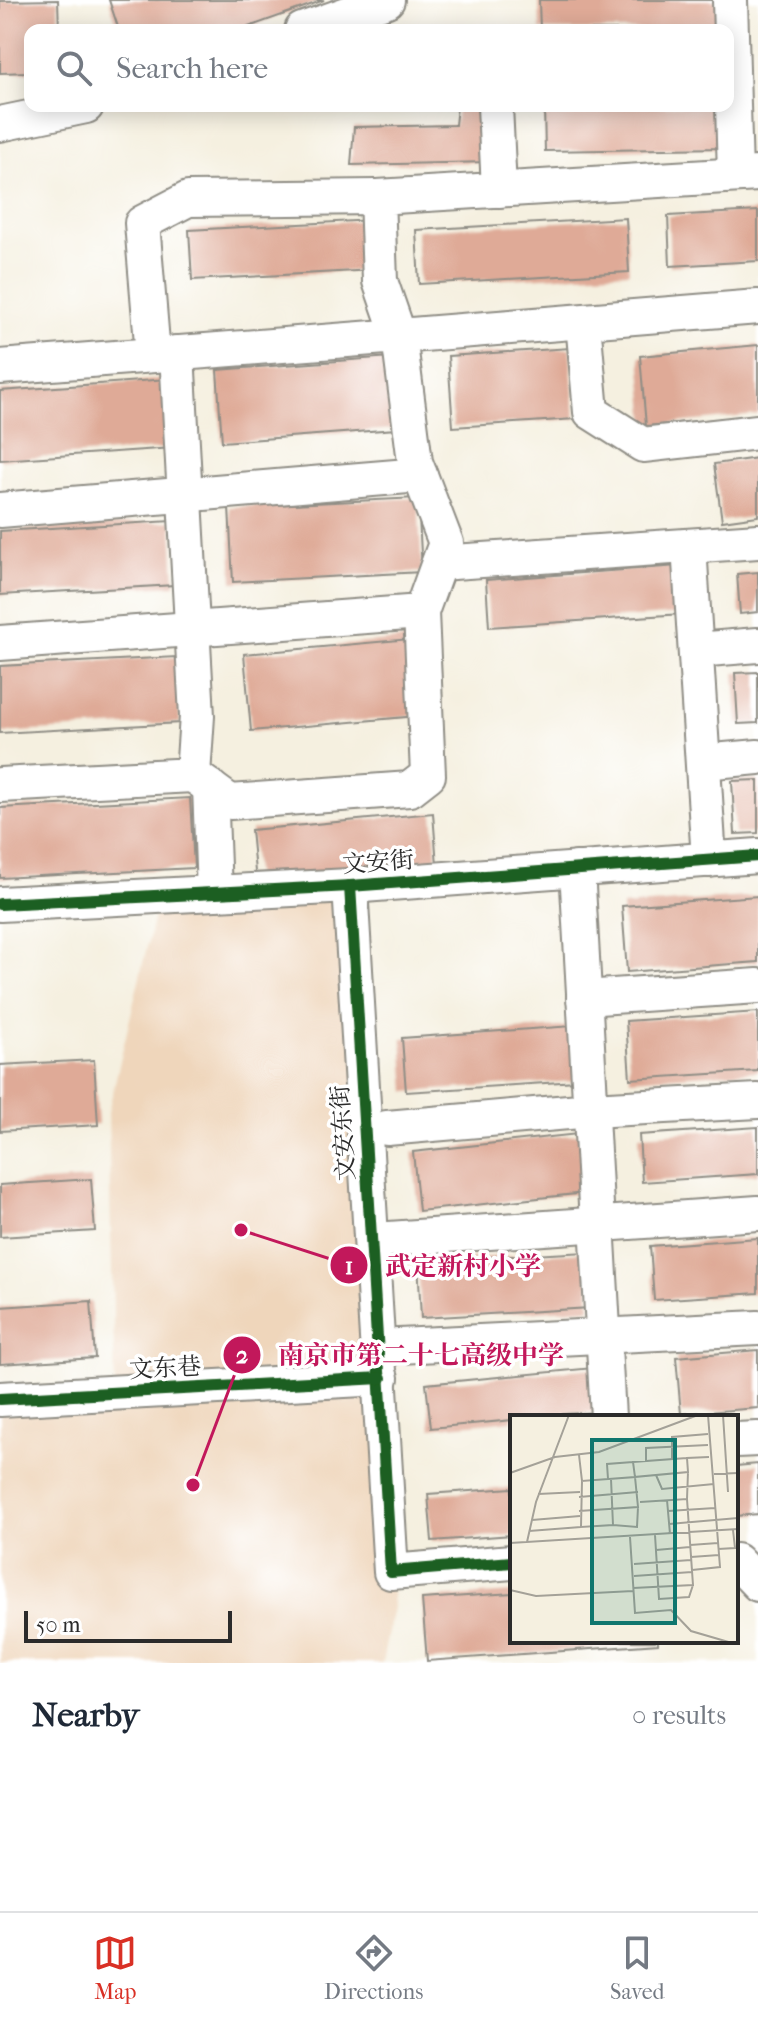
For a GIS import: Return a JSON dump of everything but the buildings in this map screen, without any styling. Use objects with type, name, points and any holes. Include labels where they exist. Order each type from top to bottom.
[{"type":"street","points":[[319,24],[387,0]]},
{"type":"street","points":[[730,0],[733,24]]},
{"type":"street","points":[[214,893],[197,716],[186,495],[142,223],[188,199],[377,197],[746,175],[734,32]]},
{"type":"street","points":[[0,124],[57,112]]},
{"type":"street","points":[[495,112],[499,190]]},
{"type":"street","points":[[0,785],[202,781],[230,802],[410,789],[428,775],[421,612],[446,543],[415,462],[399,336],[380,281],[377,197]]},
{"type":"street","points":[[0,367],[758,307]]},
{"type":"street","points":[[583,322],[591,412],[643,445],[758,432]]},
{"type":"street","points":[[0,510],[420,475]]},
{"type":"street","points":[[439,563],[758,541]]},
{"type":"street","points":[[689,546],[709,860]]},
{"type":"street","points":[[0,643],[421,612]]},
{"type":"street","points":[[696,650],[758,645]]},
{"type":"street","points":[[703,762],[758,757]]},
{"type":"street","name":"文安街","points":[[0,904],[350,886],[758,856]]},
{"type":"street","points":[[577,869],[608,1415]]},
{"type":"street","name":"文安东街","points":[[350,886],[391,1572],[510,1562]]},
{"type":"street","points":[[584,998],[758,986]]},
{"type":"street","points":[[387,1128],[591,1110],[758,1101]]},
{"type":"street","points":[[389,1239],[758,1213]]},
{"type":"street","name":"文东巷","points":[[0,1399],[380,1362],[604,1335],[758,1328]]},
{"type":"street","points":[[738,1440],[758,1439]]},
{"type":"street","points":[[738,1563],[758,1584]]},
{"type":"shaded area","points":[[350,886],[393,1607],[382,1663],[0,1663],[0,1399],[115,1392],[108,1112],[159,895]]},
{"type":"cycle path","points":[[0,904],[350,886],[758,856]]},
{"type":"cycle path","points":[[350,886],[391,1572],[510,1562]]},
{"type":"cycle path","points":[[0,1399],[381,1378]]},
{"type":"place","name":"武定新村小学","points":[[241,1230]]},
{"type":"place","name":"南京市第二十七高级中学","points":[[193,1485]]}]
